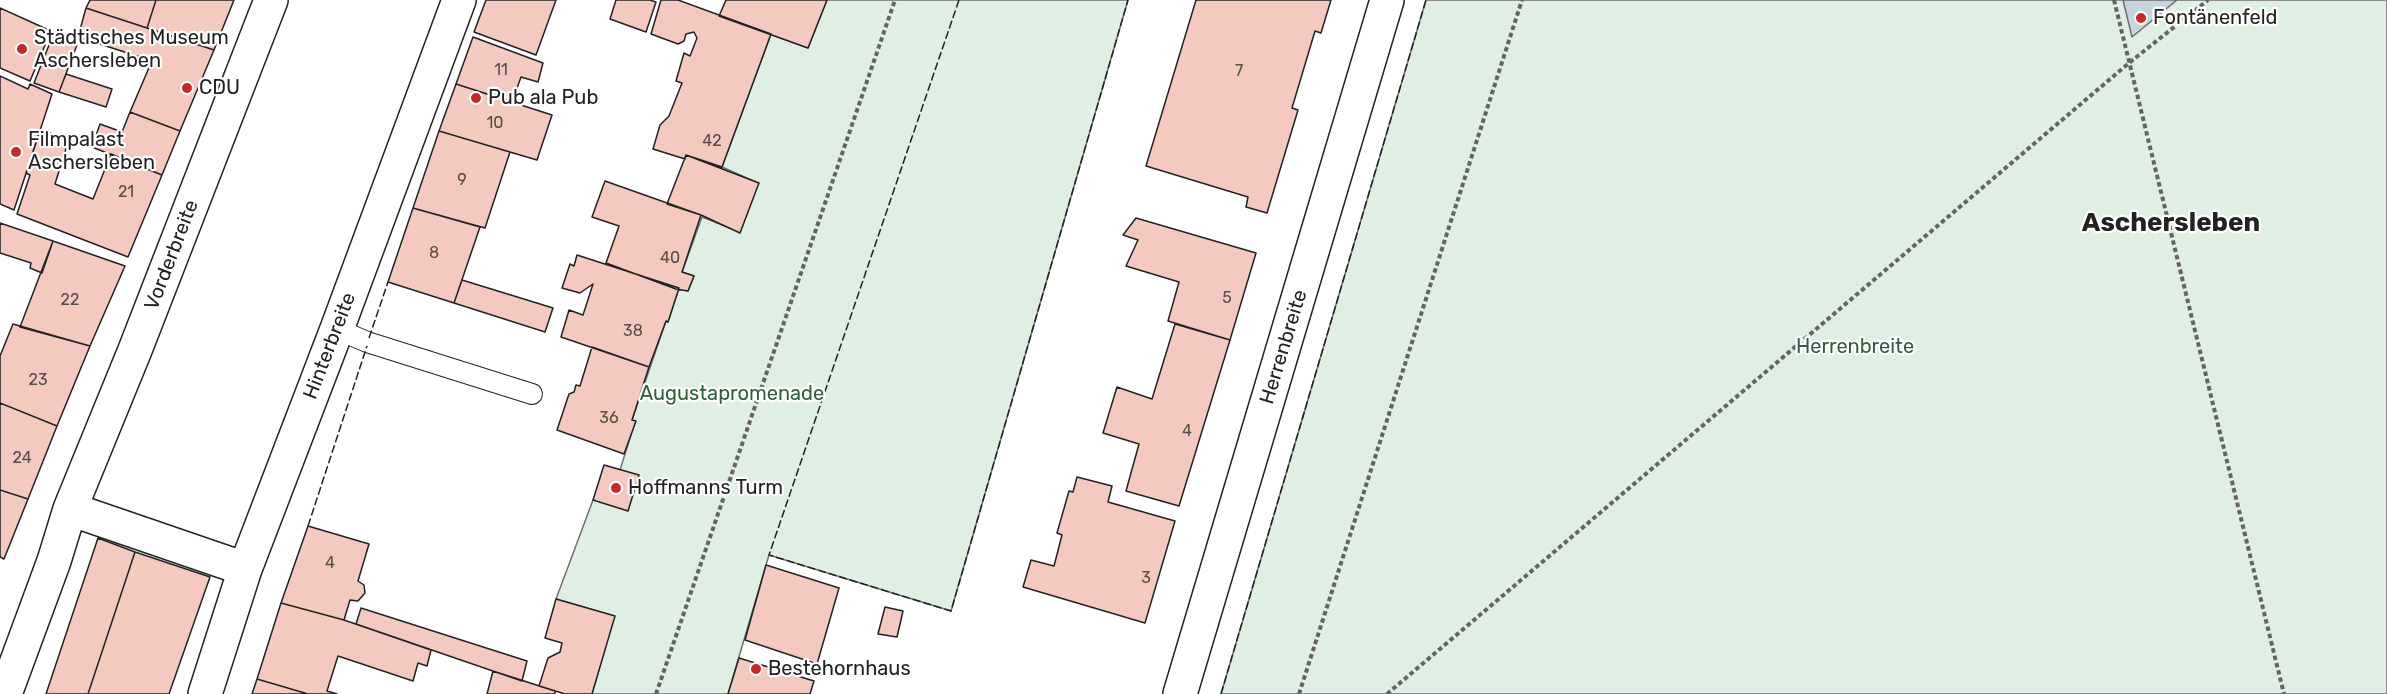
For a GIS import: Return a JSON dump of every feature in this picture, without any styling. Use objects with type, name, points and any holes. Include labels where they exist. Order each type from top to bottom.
[{"type":"street","name":"Vorderbreite","points":[[4,694],[54,561],[70,509],[135,350],[271,0]]},
{"type":"street","name":"Hinterbreite","points":[[205,694],[245,569],[459,0]]},
{"type":"street","name":"Herrenbreite","points":[[1180,694],[1387,0]]},
{"type":"street","points":[[70,509],[245,569]]},
{"type":"lane","points":[[337,329],[367,342],[532,394]]},
{"type":"path","points":[[656,694],[895,0]]},
{"type":"path","points":[[1299,694],[1522,0]]},
{"type":"path","points":[[2114,0],[2284,694]]},
{"type":"path","points":[[1387,694],[2128,63],[2208,0]]},
{"type":"green space","name":"Augustapromenade","points":[[827,0],[1128,0],[951,611],[769,555],[728,694],[592,694],[614,616],[556,599],[593,500],[639,476],[620,470],[635,422],[632,420],[679,288],[688,291],[694,276],[682,272],[702,217],[740,232],[758,183],[722,167],[771,34],[808,48]]},
{"type":"green space","name":"Herrenbreite","points":[[1426,0],[2387,0],[2387,694],[1221,694]]},
{"type":"shaded area","name":"Fontänenfeld","points":[[2123,0],[2177,0],[2132,37]]},
{"type":"building","points":[[90,0],[156,0],[147,28],[86,8]]},
{"type":"building","points":[[156,0],[234,0],[214,50],[147,28]]},
{"type":"building","points":[[486,0],[556,0],[536,55],[474,32]]},
{"type":"building","points":[[616,0],[656,2],[646,32],[610,19]]},
{"type":"building","points":[[661,0],[678,0],[771,34],[722,167],[686,155],[685,159],[653,149],[660,125],[669,116],[682,83],[676,81],[684,53],[690,56],[697,38],[694,32],[686,34],[684,41],[678,44],[651,34]]},
{"type":"building","points":[[726,0],[827,0],[808,48],[719,16]]},
{"type":"building","points":[[1196,0],[1331,0],[1321,33],[1315,31],[1292,108],[1298,110],[1267,213],[1246,207],[1248,197],[1146,166]]},
{"type":"building","name":"Städtisches Museum Aschersleben","points":[[0,8],[51,31],[30,81],[0,68]]},
{"type":"building","points":[[86,8],[214,50],[180,131],[130,112],[151,63],[140,57],[78,37]]},
{"type":"building","points":[[53,35],[77,45],[59,92],[34,83]]},
{"type":"building","points":[[473,37],[543,63],[538,82],[521,77],[512,102],[456,84]]},
{"type":"building","points":[[66,74],[112,89],[106,107],[59,92]]},
{"type":"building","name":"Filmpalast Aschersleben","points":[[0,76],[28,89],[30,84],[52,94],[14,210],[0,204]]},
{"type":"building","points":[[456,84],[552,115],[537,160],[439,131]]},
{"type":"building","points":[[130,112],[180,131],[162,175],[92,147],[100,124],[122,132]]},
{"type":"building","points":[[40,130],[69,139],[55,184],[93,199],[111,154],[162,175],[128,257],[17,214],[30,175],[26,173]]},
{"type":"building","points":[[439,131],[510,152],[485,228],[413,208]]},
{"type":"building","points":[[686,155],[759,183],[740,233],[701,215],[667,204]]},
{"type":"building","points":[[605,181],[701,215],[682,272],[694,276],[688,291],[676,289],[606,263],[619,226],[592,217]]},
{"type":"building","points":[[413,208],[480,227],[454,303],[388,282]]},
{"type":"building","points":[[1136,218],[1256,253],[1230,340],[1168,321],[1179,282],[1126,266],[1138,240],[1123,235]]},
{"type":"building","points":[[0,223],[53,241],[42,273],[30,268],[31,263],[0,253]]},
{"type":"building","points":[[53,241],[125,266],[90,346],[20,327]]},
{"type":"building","points":[[577,255],[679,288],[649,367],[561,337],[569,310],[583,315],[593,284],[580,293],[562,288],[570,264],[574,266]]},
{"type":"building","points":[[462,280],[553,308],[545,332],[454,303]]},
{"type":"building","points":[[13,324],[90,346],[57,426],[0,403],[0,356]]},
{"type":"building","points":[[1175,324],[1230,340],[1179,506],[1126,491],[1139,444],[1103,433],[1117,387],[1152,399]]},
{"type":"building","points":[[592,347],[649,367],[632,420],[636,421],[624,454],[557,430],[569,394],[574,392],[576,385],[580,386]]},
{"type":"building","points":[[0,403],[57,426],[28,499],[0,490]]},
{"type":"building","name":"Hoffmanns Turm","points":[[604,465],[639,475],[628,511],[593,500]]},
{"type":"building","points":[[1077,477],[1112,486],[1108,502],[1175,521],[1145,623],[1023,587],[1031,560],[1054,566],[1062,535],[1057,533],[1069,491],[1073,492]]},
{"type":"building","points":[[0,490],[28,499],[4,559],[0,557]]},
{"type":"building","points":[[308,526],[369,544],[358,581],[364,585],[365,593],[358,601],[350,600],[344,620],[281,603]]},
{"type":"building","points":[[98,538],[135,552],[88,694],[46,694]]},
{"type":"building","points":[[135,552],[210,577],[169,694],[88,694]]},
{"type":"building","points":[[766,565],[839,588],[817,664],[745,640]]},
{"type":"building","points":[[556,599],[615,616],[592,694],[565,694],[539,686],[548,658],[560,652],[562,643],[545,638]]},
{"type":"building","points":[[281,603],[344,620],[431,650],[427,666],[418,663],[413,681],[338,656],[327,691],[337,694],[308,694],[257,679]]},
{"type":"building","points":[[885,607],[903,611],[897,637],[878,634]]},
{"type":"building","points":[[361,608],[527,661],[522,681],[356,624]]},
{"type":"building","name":"Bestehornhaus","points":[[739,658],[814,681],[810,694],[728,694]]},
{"type":"building","points":[[493,671],[555,691],[555,694],[487,694]]},
{"type":"building","points":[[257,679],[308,694],[252,694]]},
{"type":"fence","points":[[959,0],[769,555],[951,611],[1128,0]]},
{"type":"fence","points":[[1221,694],[1426,0]]},
{"type":"fence","points":[[369,338],[388,282]]},
{"type":"fence","points":[[308,526],[367,346]]},
{"type":"place","name":"Fontänenfeld","points":[[2141,18]]},
{"type":"place","name":"Städtisches Museum Aschersleben","points":[[22,49]]},
{"type":"place","name":"CDU","points":[[187,88]]},
{"type":"place","name":"Pub ala Pub","points":[[476,98]]},
{"type":"place","name":"Filmpalast Aschersleben","points":[[16,152]]},
{"type":"place","name":"Hoffmanns Turm","points":[[616,488]]},
{"type":"place","name":"Bestehornhaus","points":[[756,669]]},
{"type":"district","name":"Aschersleben","points":[[2171,223]]}]
